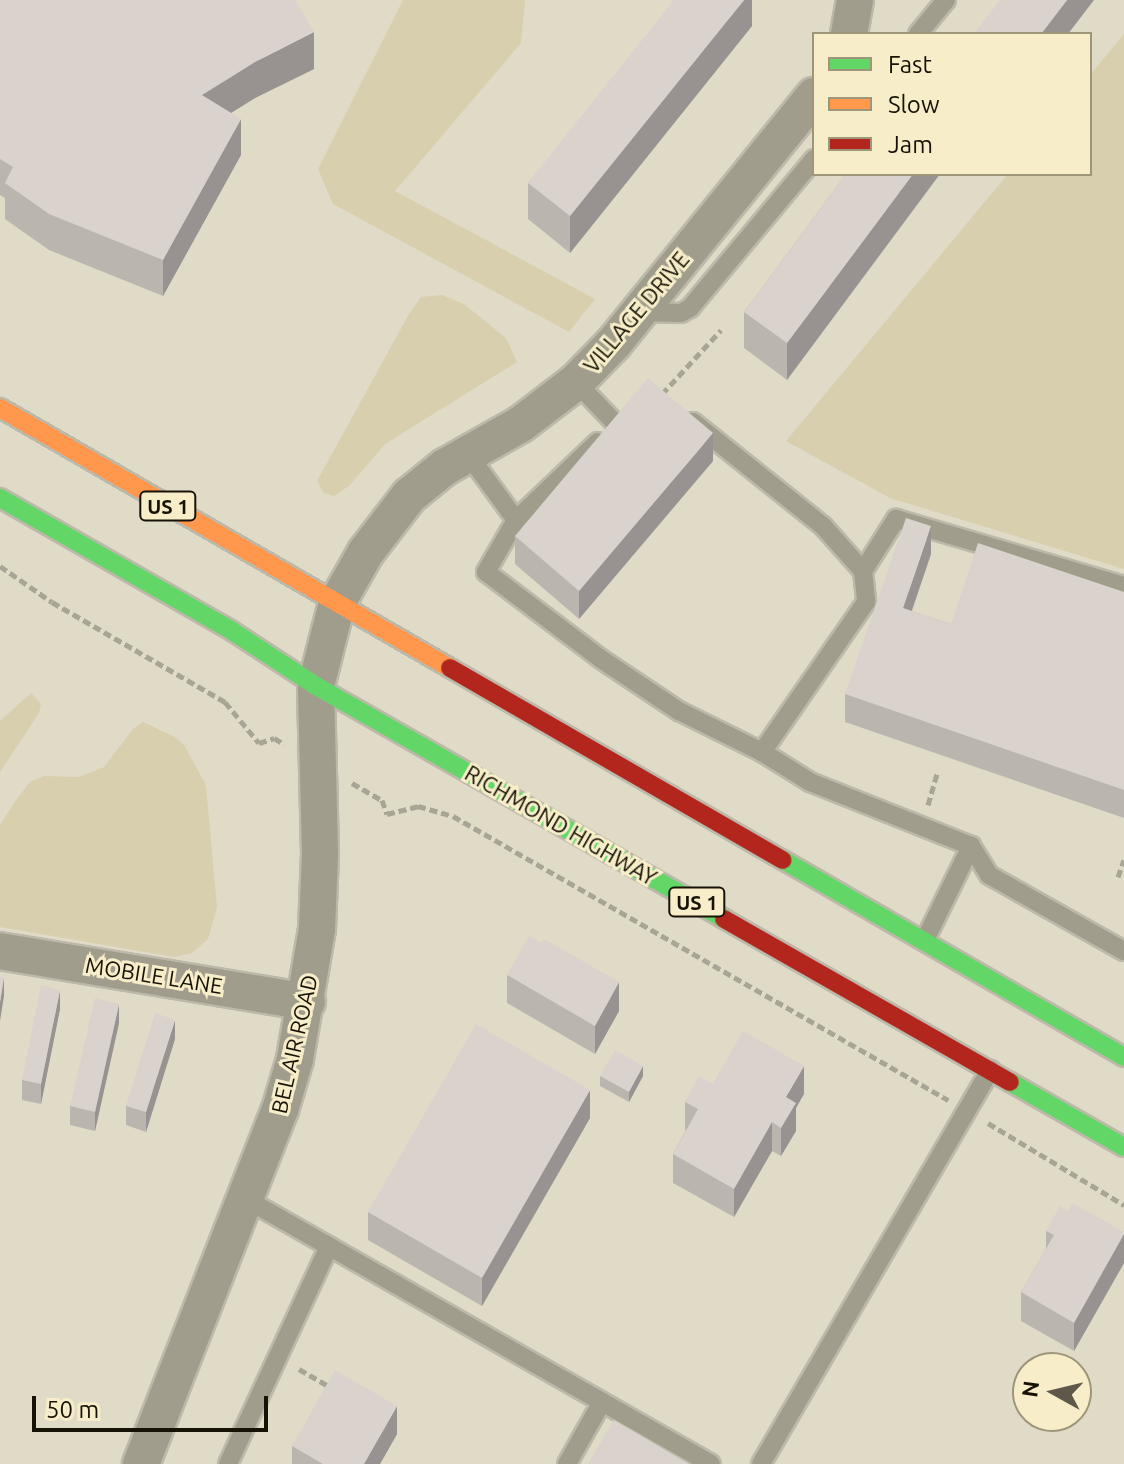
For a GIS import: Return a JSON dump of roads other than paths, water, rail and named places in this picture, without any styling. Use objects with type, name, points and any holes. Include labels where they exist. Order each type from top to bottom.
[{"type":"main road","name":"US 1","points":[[0,408],[1124,1057]]},
{"type":"main road","name":"RICHMOND HIGHWAY","points":[[0,498],[232,631],[316,686],[1124,1147]]},
{"type":"street","points":[[849,32],[855,0]]},
{"type":"street","name":"VILLAGE DRIVE","points":[[337,603],[366,552],[409,496],[467,453],[521,424],[576,382],[638,312],[812,98]]},
{"type":"street","name":"BEL AIR ROAD","points":[[141,1464],[280,1110],[307,1002],[317,929],[320,853],[316,686],[337,603]]},
{"type":"street","name":"MOBILE LANE","points":[[0,951],[307,1002]]},
{"type":"lane","points":[[920,32],[946,0]]},
{"type":"lane","points":[[638,312],[681,313],[690,308],[812,161]]},
{"type":"lane","points":[[576,382],[616,424]]},
{"type":"lane","points":[[661,396],[823,526],[863,571],[866,602],[762,752]]},
{"type":"lane","points":[[633,405],[516,520],[486,572],[601,659],[679,711],[762,752],[810,782],[971,846],[989,875],[1124,951]]},
{"type":"lane","points":[[467,453],[516,520]]},
{"type":"lane","points":[[863,571],[896,519],[1124,586]]},
{"type":"lane","points":[[925,940],[971,846]]},
{"type":"lane","points":[[761,1464],[990,1070]]},
{"type":"lane","points":[[246,1199],[711,1464]]},
{"type":"lane","points":[[228,1464],[329,1246]]},
{"type":"lane","points":[[567,1464],[602,1402]]}]
